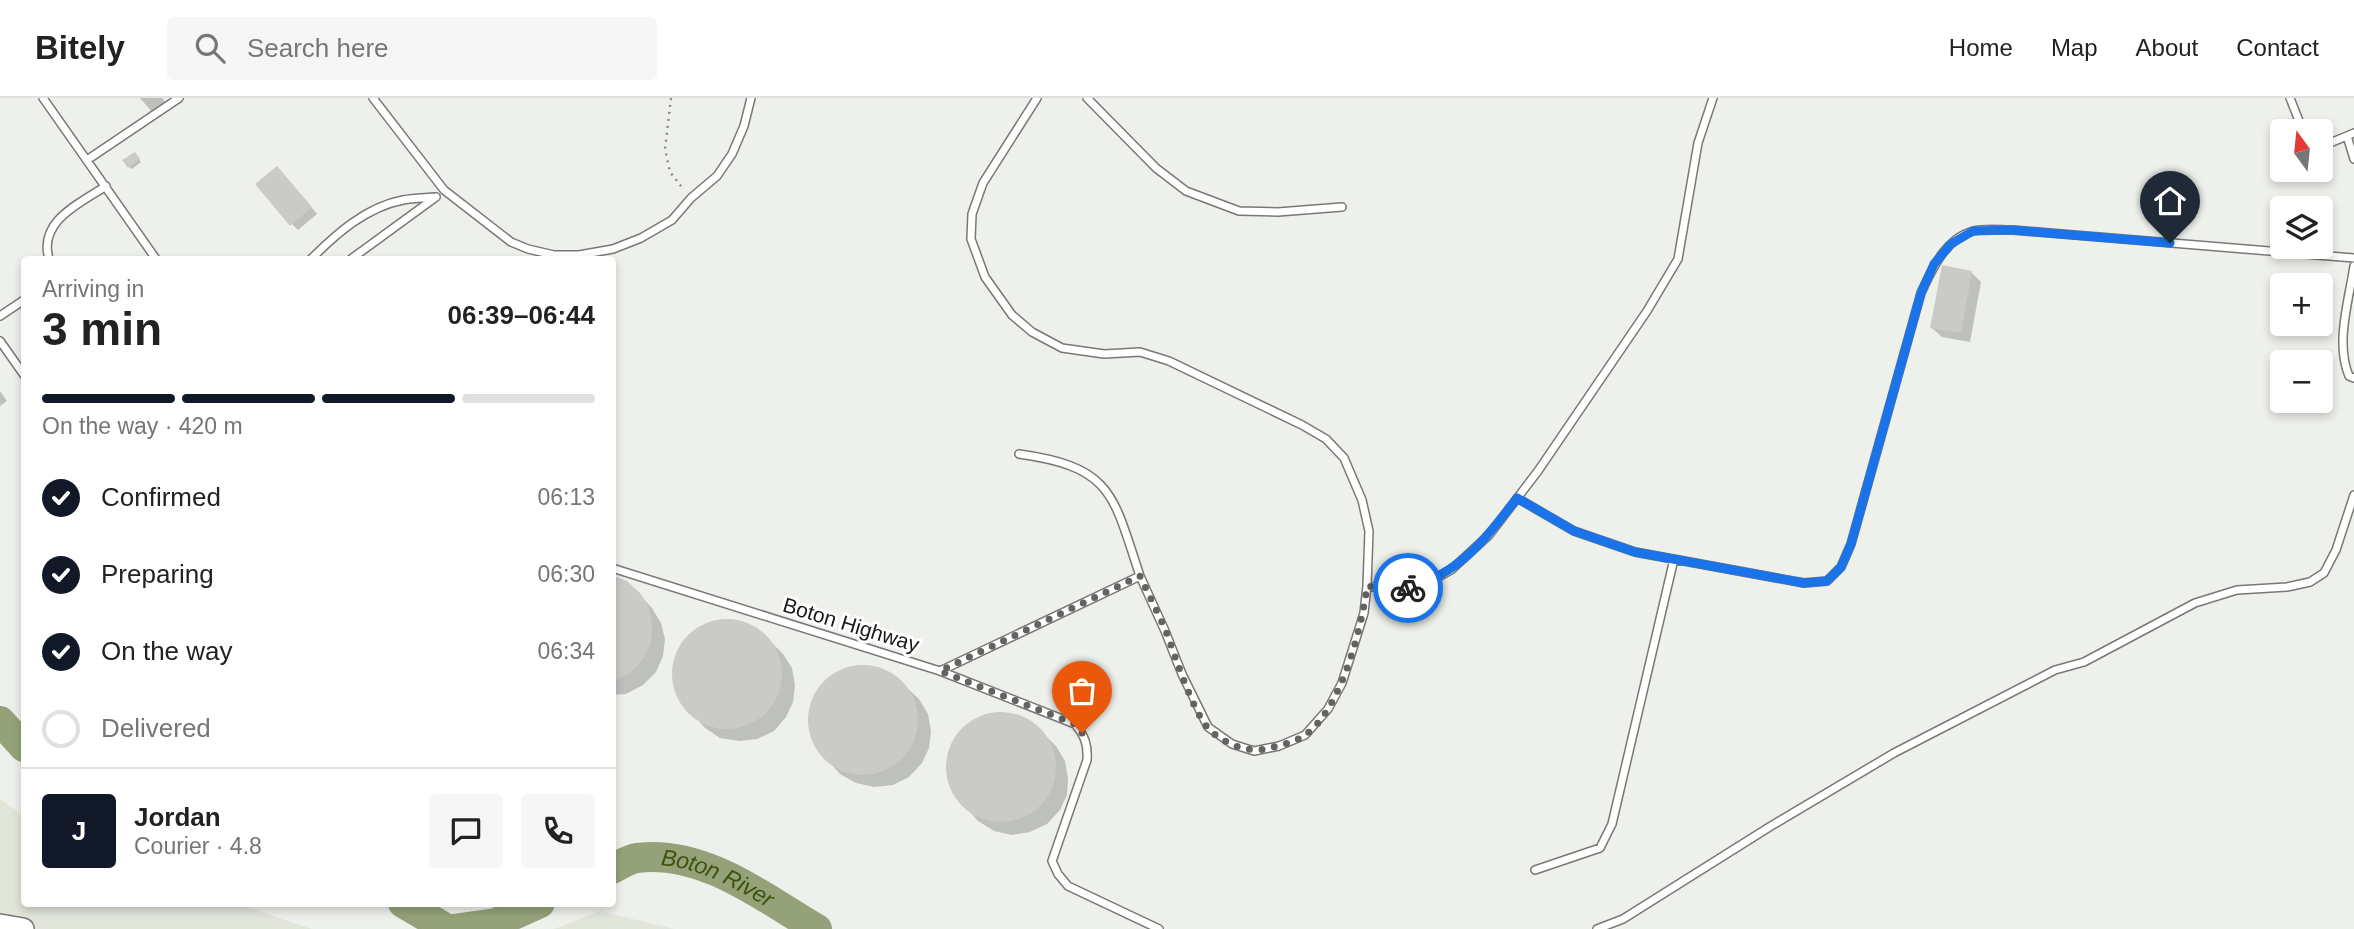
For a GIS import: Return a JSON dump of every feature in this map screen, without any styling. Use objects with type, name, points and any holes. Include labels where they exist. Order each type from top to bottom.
[{"type":"street","points":[[0,925],[23,929]]},
{"type":"lane","points":[[43,98],[154,256]]},
{"type":"lane","points":[[87,160],[179,98]]},
{"type":"lane","points":[[373,98],[444,190],[511,242],[554,255],[579,255],[622,245],[672,220],[691,198],[717,176],[732,154],[751,98]]},
{"type":"lane","points":[[1019,454],[1052,458],[1079,469],[1101,483],[1117,507],[1140,576],[1208,727],[1232,744],[1254,751],[1279,746],[1305,735],[1328,709],[1342,683],[1364,613],[1369,531],[1362,500],[1344,458],[1326,439],[1302,425],[1169,361],[1140,352],[1104,354],[1062,348],[1032,332],[1012,315],[985,276],[971,239],[972,214],[983,183],[1037,98]]},
{"type":"lane","points":[[1087,98],[1156,168],[1186,191],[1238,212],[1342,207]]},
{"type":"lane","points":[[1367,586],[1402,590],[1428,583],[1451,570],[1489,535],[1517,498],[1647,311],[1678,259],[1685,232],[1698,143],[1713,98]]},
{"type":"lane","points":[[2290,98],[2298,119]]},
{"type":"lane","points":[[2333,142],[2350,135],[2354,159]]},
{"type":"lane","points":[[48,256],[46,243],[50,228],[62,216],[106,186]]},
{"type":"lane","points":[[355,256],[444,190]]},
{"type":"lane","points":[[314,256],[340,231],[372,211],[401,200],[436,197]]},
{"type":"lane","points":[[1517,498],[1574,531],[1635,552],[1804,583],[1827,581],[1841,567],[1851,544],[1921,293],[1934,264],[1951,244],[1973,231],[2012,230],[2354,258]]},
{"type":"lane","points":[[2354,266],[2343,362],[2349,376],[2354,378]]},
{"type":"lane","points":[[0,316],[21,302]]},
{"type":"lane","points":[[0,341],[21,371]]},
{"type":"lane","points":[[1597,929],[1623,919],[1771,825],[1894,753],[2054,670],[2084,662],[2195,603],[2238,590],[2287,587],[2310,582],[2324,573],[2336,550],[2354,495]]},
{"type":"lane","points":[[1535,870],[1600,848],[1612,824],[1674,559]]},
{"type":"lane","name":"Boton Highway","points":[[616,569],[940,671],[1075,724],[1088,746],[1087,761],[1052,861],[1058,874],[1069,886],[1158,929]]},
{"type":"lane","points":[[940,671],[1140,576]]},
{"type":"path","points":[[671,98],[666,149],[670,172],[691,198]]},
{"type":"shaded area","points":[[0,799],[21,814],[21,907],[246,907],[312,929],[0,929]]},
{"type":"shaded area","points":[[600,911],[674,929],[554,929]]},
{"type":"building","points":[[135,152],[140,159],[128,168],[122,160]]},
{"type":"building","points":[[277,166],[312,207],[290,226],[255,184]]},
{"type":"building","points":[[1942,265],[1972,271],[1961,333],[1930,328]]},
{"type":"building","points":[[616,577],[627,581],[640,593],[649,608],[652,625],[651,643],[643,659],[630,673],[616,680]]},
{"type":"building","points":[[727,619],[748,623],[766,635],[778,653],[782,674],[778,695],[766,713],[748,725],[727,729],[706,725],[688,713],[676,695],[672,674],[676,653],[688,635],[706,623]]},
{"type":"building","points":[[863,665],[884,669],[902,681],[914,699],[918,720],[914,741],[902,759],[884,771],[863,775],[842,771],[824,759],[812,741],[808,720],[812,699],[824,681],[842,669]]},
{"type":"building","points":[[1001,712],[1022,716],[1040,728],[1052,746],[1056,767],[1052,788],[1040,806],[1022,818],[1001,822],[980,818],[962,806],[950,788],[946,767],[950,746],[962,728],[980,716]]},
{"type":"waterway","name":"Boton River","points":[[0,721],[21,744]]},
{"type":"waterway","name":"Boton River","points":[[616,867],[637,858],[662,857],[709,868],[732,878],[817,929]]},
{"type":"waterway","name":"Boton River","points":[[410,907],[447,929]]},
{"type":"waterway","name":"Boton River","points":[[453,929],[496,923],[531,907]]},
{"type":"way so far","points":[[1082,733],[1075,724],[940,671],[1140,576],[1208,727],[1232,744],[1254,751],[1279,746],[1305,735],[1328,709],[1342,683],[1364,613],[1367,586],[1402,590],[1408,588]]},
{"type":"route","points":[[1408,588],[1428,583],[1451,570],[1489,535],[1517,498],[1574,531],[1635,552],[1804,583],[1827,581],[1841,567],[1851,544],[1921,293],[1934,264],[1951,244],[1973,231],[2012,230],[2170,243]]}]
